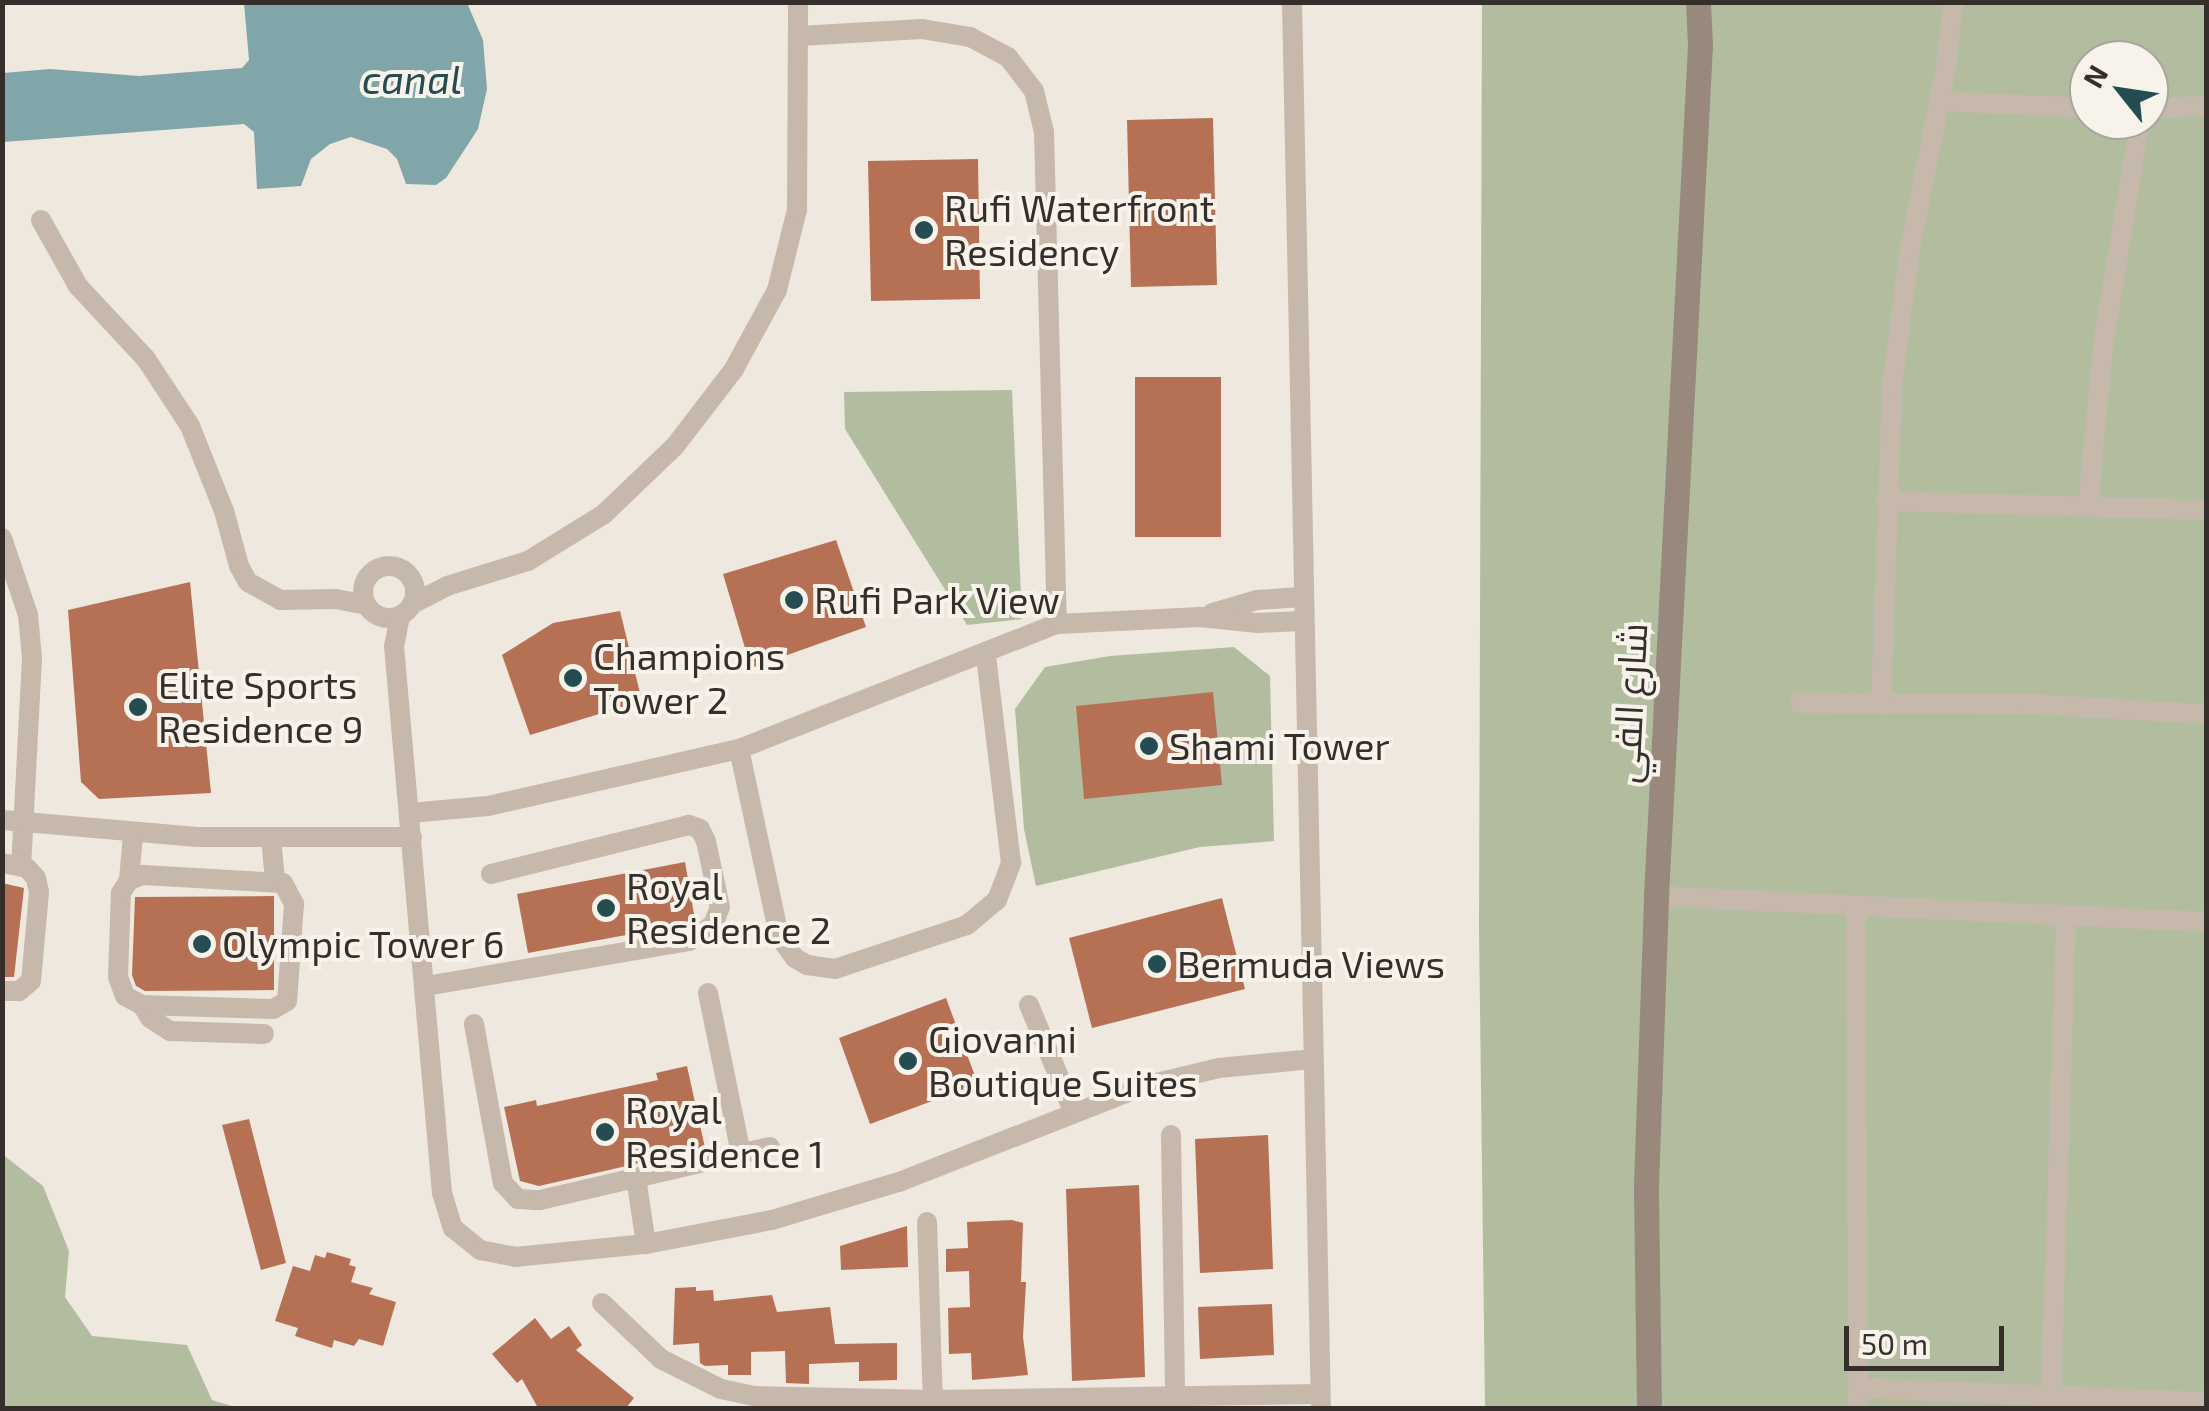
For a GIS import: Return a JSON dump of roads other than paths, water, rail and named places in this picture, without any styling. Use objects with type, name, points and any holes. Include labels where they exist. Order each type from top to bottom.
[{"type":"street","points":[[41,220],[78,286],[146,359],[190,426],[224,511],[238,566],[248,582],[280,600],[336,598],[406,610],[446,586],[528,561],[604,514],[674,446],[734,369],[777,290],[790,250],[798,196],[798,2]]},
{"type":"street","points":[[602,1303],[661,1359],[720,1389],[787,1398],[933,1400],[1175,1395],[1321,1401],[1292,2]]},
{"type":"street","name":"شارع الفي","points":[[1649,1408],[1646,1186],[1656,896],[1700,45],[1698,2]]},
{"type":"street","points":[[1881,704],[1886,500],[1902,304],[1940,101],[1953,2]]},
{"type":"street","points":[[799,36],[922,29],[970,37],[1008,57],[1034,91],[1044,132],[1057,624]]},
{"type":"street","points":[[1940,101],[2069,107]]},
{"type":"street","points":[[2169,107],[2206,106]]},
{"type":"street","points":[[2088,506],[2105,330],[2137,140]]},
{"type":"street","points":[[1886,500],[2206,510]]},
{"type":"street","points":[[2,538],[18,573],[28,615],[32,658],[13,822],[12,864],[32,872],[38,885],[32,975],[24,989],[2,991]]},
{"type":"street","points":[[394,646],[369,602],[375,570],[392,566],[412,580],[446,586]]},
{"type":"street","points":[[412,580],[394,646],[442,1193],[453,1228],[480,1250],[497,1256],[646,1244],[823,1206],[1181,1075],[1312,1059]]},
{"type":"street","points":[[1200,616],[1256,600],[1302,597]]},
{"type":"street","points":[[410,814],[488,806],[740,749],[1057,624],[1200,616],[1258,623],[1302,621]]},
{"type":"street","points":[[740,749],[779,936],[795,958],[807,965],[834,968],[966,925],[997,900],[1012,864],[986,655]]},
{"type":"street","points":[[1800,703],[2030,704],[2206,714]]},
{"type":"street","points":[[13,822],[133,834],[271,838],[412,836]]},
{"type":"street","points":[[426,986],[689,941],[713,925],[720,907],[706,841],[700,829],[689,825],[491,874]]},
{"type":"street","points":[[133,834],[129,880],[121,893],[118,977],[125,996],[170,1030],[264,1034]]},
{"type":"street","points":[[271,838],[275,880]]},
{"type":"street","points":[[129,880],[143,875],[275,880],[289,888],[294,904],[287,1001],[272,1009],[142,1006]]},
{"type":"street","points":[[1656,896],[2206,922]]},
{"type":"street","points":[[1856,906],[1858,1398],[2051,1395],[2206,1402]]},
{"type":"street","points":[[2051,1395],[2066,915]]},
{"type":"street","points":[[708,993],[741,1154]]},
{"type":"street","points":[[1029,1005],[1074,1113]]},
{"type":"street","points":[[474,1024],[503,1183],[509,1192],[529,1202],[770,1147]]},
{"type":"street","points":[[1172,1136],[1175,1395]]},
{"type":"street","points":[[636,1178],[646,1244]]},
{"type":"street","points":[[927,1222],[933,1400]]},
{"type":"water","name":"canal","points":[[244,3],[467,3],[483,40],[487,89],[478,129],[446,178],[436,185],[406,184],[397,159],[387,149],[351,137],[330,144],[311,159],[301,186],[257,189],[254,132],[244,124],[3,142],[3,73],[50,69],[139,76],[242,68],[249,60]]},
{"type":"place","name":"Rufi Waterfront Residency","points":[[924,230]]},
{"type":"place","name":"Rufi Park View","points":[[794,600]]},
{"type":"place","name":"Champions Tower 2","points":[[573,678]]},
{"type":"place","name":"Elite Sports Residence 9","points":[[138,707]]},
{"type":"place","name":"Shami Tower","points":[[1149,746]]},
{"type":"place","name":"Royal Residence 2","points":[[606,908]]},
{"type":"place","name":"Olympic Tower 6","points":[[202,944]]},
{"type":"place","name":"Bermuda Views","points":[[1157,964]]},
{"type":"place","name":"Giovanni Boutique Suites","points":[[908,1061]]},
{"type":"place","name":"Royal Residence 1","points":[[605,1132]]}]
